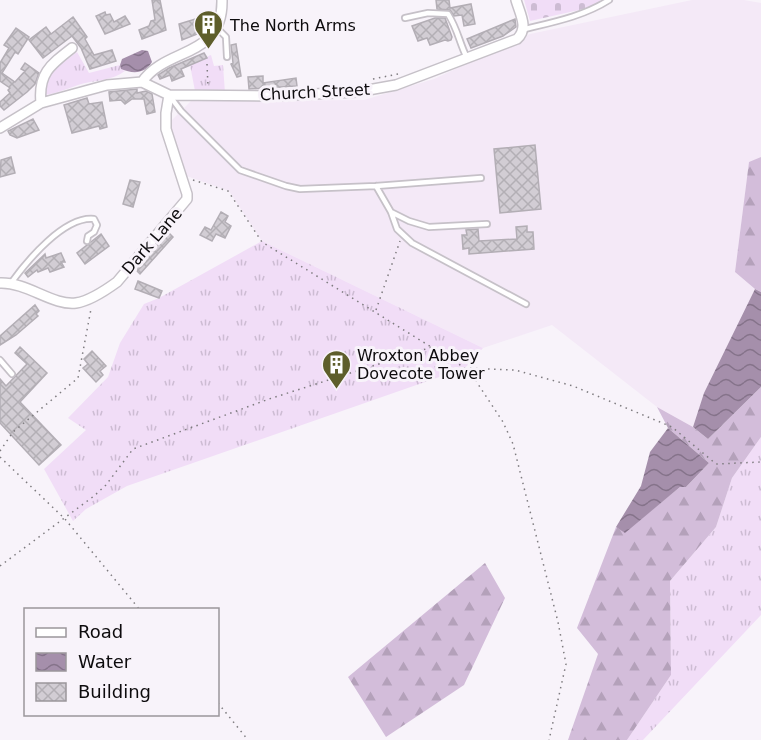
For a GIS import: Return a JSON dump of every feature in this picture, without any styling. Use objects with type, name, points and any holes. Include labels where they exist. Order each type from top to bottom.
[{"type":"street","points":[[142,82],[154,68],[183,56],[214,35],[222,12],[222,0]]},
{"type":"street","points":[[516,0],[525,29]]},
{"type":"street","name":"Church Street","points":[[169,95],[271,96],[357,92],[396,85],[518,39],[525,29]]},
{"type":"street","points":[[41,103],[40,92],[46,72],[52,64],[72,48]]},
{"type":"street","points":[[0,128],[41,103],[108,86],[142,82],[169,95]]},
{"type":"street","name":"Dark Lane","points":[[14,283],[75,304],[93,296],[117,282],[183,206],[188,194],[166,129],[169,95]]},
{"type":"street","points":[[0,283],[14,283]]},
{"type":"lane","points":[[525,29],[596,9],[609,0]]},
{"type":"lane","points":[[405,18],[428,13],[448,14],[458,32],[467,58]]},
{"type":"lane","points":[[217,28],[226,38],[227,57]]},
{"type":"lane","points":[[169,95],[181,111],[230,161],[248,174],[300,189],[481,178]]},
{"type":"lane","points":[[376,186],[391,212],[397,229],[412,243],[526,304]]},
{"type":"lane","points":[[391,212],[429,227],[488,224]]},
{"type":"lane","points":[[14,283],[33,256],[54,237],[86,218],[94,219],[97,225],[94,232],[88,236],[87,241]]},
{"type":"lane","points":[[0,360],[12,374]]},
{"type":"path","points":[[207,64],[209,95]]},
{"type":"path","points":[[366,81],[406,72]]},
{"type":"path","points":[[182,177],[228,191],[262,242],[433,346],[465,368],[515,370],[573,386],[672,428],[716,464],[761,462]]},
{"type":"path","points":[[375,311],[402,235]]},
{"type":"path","points":[[0,451],[13,432],[78,378],[93,296]]},
{"type":"path","points":[[0,566],[65,519],[106,485],[133,449],[269,399],[433,346]]},
{"type":"path","points":[[472,369],[474,378],[504,422],[513,444],[558,622],[566,664],[549,740]]},
{"type":"path","points":[[0,443],[3,447]]},
{"type":"path","points":[[0,457],[65,519],[139,608]]},
{"type":"path","points":[[219,704],[248,740]]},
{"type":"shaded area","points":[[692,0],[744,0],[761,3],[761,157],[749,163],[735,272],[755,289],[704,393],[693,427],[657,407],[552,325],[483,348],[262,241],[229,191],[184,175],[169,123],[191,101],[364,100],[434,79],[530,34]]},
{"type":"green space","points":[[524,0],[600,0],[600,2],[588,8],[530,21]]},
{"type":"green space","points":[[77,52],[89,73],[120,65],[125,71],[109,79],[84,83],[45,95],[49,73]]},
{"type":"green space","points":[[211,55],[214,66],[223,65],[225,93],[195,91],[190,65]]},
{"type":"green space","points":[[761,157],[761,292],[735,272],[749,162]]},
{"type":"green space","points":[[262,241],[483,348],[465,368],[127,486],[86,509],[73,521],[44,469],[86,430],[68,418],[108,377],[120,343],[144,304]]},
{"type":"green space","points":[[761,387],[761,437],[732,478],[716,527],[670,581],[671,675],[627,740],[568,740],[598,654],[577,628],[616,527],[625,532],[680,487],[686,487],[709,463],[668,428],[657,407],[693,427],[708,439]]},
{"type":"green space","points":[[761,437],[761,615],[643,740],[627,740],[671,675],[670,581],[716,527],[732,478]]},
{"type":"green space","points":[[485,563],[505,598],[464,685],[386,737],[348,677]]},
{"type":"water","points":[[142,50],[148,51],[152,62],[146,69],[130,72],[121,69],[122,59]]},
{"type":"water","points":[[755,289],[761,292],[761,387],[708,439],[693,427],[704,393]]},
{"type":"water","points":[[668,428],[709,463],[686,487],[680,487],[625,533],[616,527],[641,486],[650,452]]},
{"type":"building","points":[[152,0],[160,0],[166,30],[142,39],[139,30],[149,26],[151,21],[155,20]]},
{"type":"building","points":[[436,0],[449,0],[450,8],[471,4],[475,24],[464,26],[462,15],[454,16],[450,10],[437,9]]},
{"type":"building","points":[[105,12],[106,15],[110,14],[114,22],[125,16],[130,24],[105,34],[96,16]]},
{"type":"building","points":[[212,14],[213,17],[205,31],[182,40],[179,24]]},
{"type":"building","points":[[73,17],[87,37],[85,39],[94,55],[112,50],[116,61],[90,69],[81,48],[72,36],[43,58],[29,40],[46,27],[51,34]]},
{"type":"building","points":[[435,18],[445,18],[451,40],[430,45],[427,38],[418,41],[412,26]]},
{"type":"building","points":[[515,19],[516,27],[503,36],[471,48],[467,39]]},
{"type":"building","points":[[16,28],[29,37],[18,54],[15,52],[2,73],[15,82],[25,71],[21,69],[25,63],[39,73],[35,84],[4,110],[0,102],[10,93],[8,90],[10,88],[0,81],[0,63],[9,48],[4,45]]},
{"type":"building","points":[[236,44],[241,76],[237,77],[231,64],[233,63],[231,45]]},
{"type":"building","points":[[204,53],[207,58],[181,69],[184,76],[172,81],[170,75],[160,79],[158,75],[169,68]]},
{"type":"building","points":[[263,76],[263,83],[296,78],[297,86],[249,89],[248,77]]},
{"type":"building","points":[[137,89],[137,93],[146,91],[152,94],[155,112],[147,114],[144,99],[132,99],[125,104],[121,100],[110,101],[109,92]]},
{"type":"building","points":[[87,98],[89,104],[102,102],[107,127],[100,129],[99,126],[72,133],[64,105]]},
{"type":"building","points":[[33,119],[39,130],[17,138],[10,135],[8,131]]},
{"type":"building","points":[[535,145],[541,209],[500,213],[494,149]]},
{"type":"building","points":[[11,157],[15,173],[0,177],[1,160]]},
{"type":"building","points":[[130,180],[140,182],[133,207],[123,204]]},
{"type":"building","points":[[221,212],[228,216],[225,222],[231,226],[225,238],[216,234],[212,241],[200,235],[205,227],[211,230]]},
{"type":"building","points":[[527,226],[527,232],[533,232],[534,249],[469,254],[469,248],[463,249],[462,235],[467,235],[466,230],[478,229],[479,241],[517,239],[516,227]]},
{"type":"building","points":[[168,232],[173,237],[140,274],[136,270]]},
{"type":"building","points":[[101,234],[109,246],[85,264],[77,253]]},
{"type":"building","points":[[61,253],[65,262],[61,262],[64,267],[50,272],[48,268],[38,272],[37,270],[28,277],[25,273],[45,254],[46,258]]},
{"type":"building","points":[[138,281],[162,291],[159,298],[135,289]]},
{"type":"building","points":[[35,305],[39,311],[36,314],[38,316],[0,345],[0,336]]},
{"type":"building","points":[[20,347],[47,373],[20,402],[61,445],[39,465],[0,423],[0,379],[6,386],[27,364],[15,353]]},
{"type":"building","points":[[92,351],[106,366],[100,371],[103,375],[96,382],[83,368],[88,364],[84,359]]},
{"type":"place","name":"The North Arms","points":[[209,50]]},
{"type":"place","name":"Wroxton Abbey Dovecote Tower","points":[[336,390]]}]
